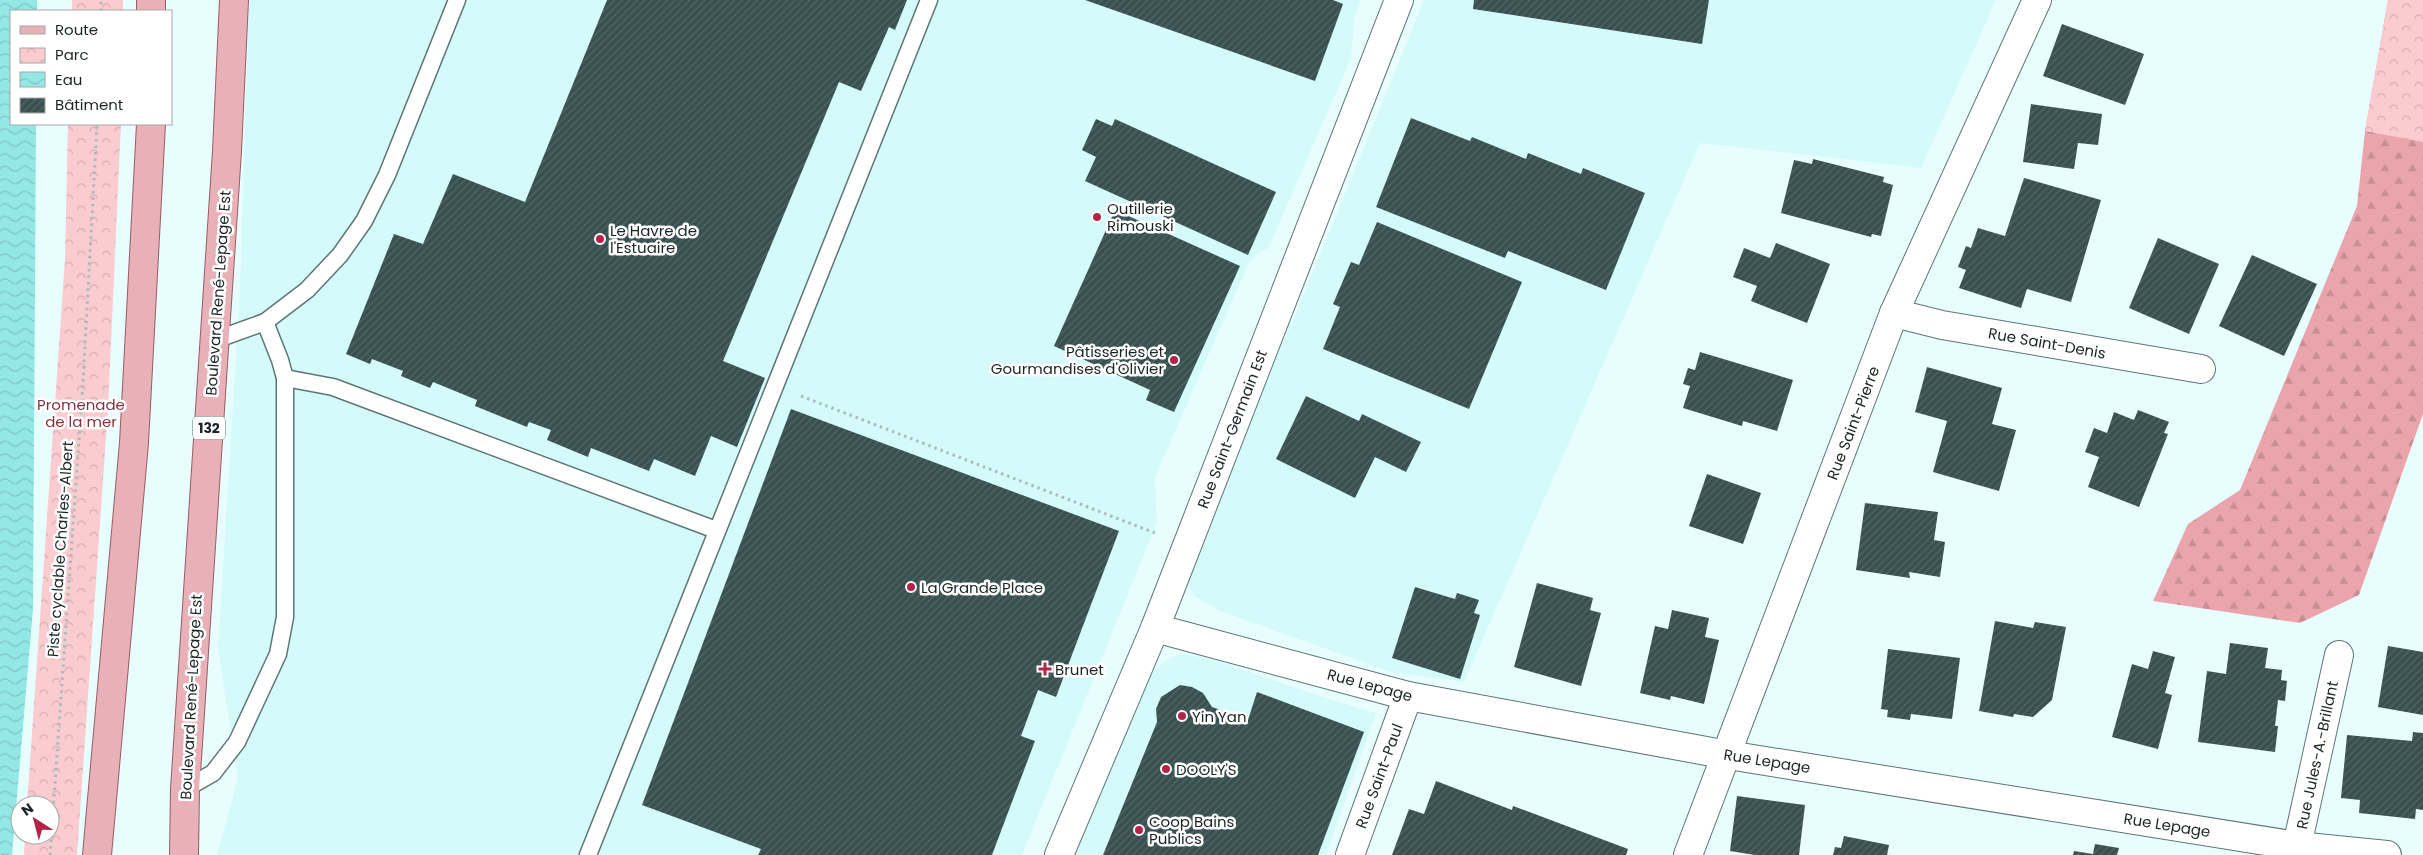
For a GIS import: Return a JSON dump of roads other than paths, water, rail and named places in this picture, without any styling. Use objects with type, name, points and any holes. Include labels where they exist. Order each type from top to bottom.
[{"type":"main road","name":"Boulevard René-Lepage Est","points":[[184,855],[185,789],[215,340],[234,0]]},
{"type":"main road","points":[[97,855],[134,443],[151,125]]},
{"type":"street","name":"Rue Saint-Germain Est","points":[[1059,855],[1155,628],[1399,0]]},
{"type":"street","name":"Rue Saint-Pierre","points":[[1688,855],[1728,754],[1894,313],[2038,0]]},
{"type":"street","name":"Rue Saint-Denis","points":[[1894,313],[1942,325],[2201,369]]},
{"type":"street","name":"Rue Lepage","points":[[1155,628],[1408,696],[1728,754],[2296,851],[2387,855]]},
{"type":"street","name":"Rue Jules-A.-Brillant","points":[[2296,851],[2339,655]]},
{"type":"street","name":"Rue Saint-Paul","points":[[1350,855],[1408,696]]},
{"type":"lane","points":[[215,340],[264,322],[307,290],[340,255],[364,221],[387,175],[457,0]]},
{"type":"lane","points":[[588,855],[716,530],[929,0]]},
{"type":"lane","points":[[185,789],[212,773],[237,742],[278,654],[284,617],[285,378],[280,360],[264,322]]},
{"type":"lane","points":[[285,378],[333,387],[716,530]]},
{"type":"water","points":[[0,0],[37,0],[37,10],[10,10],[10,125],[36,125],[33,609],[17,795],[10,795],[10,845],[13,845],[12,855],[0,855]]},
{"type":"place","name":"Outillerie Rimouski","points":[[1097,217]]},
{"type":"place","name":"Le Havre de l'Estuaire","points":[[600,239]]},
{"type":"place","name":"Pâtisseries et Gourmandises d'Olivier","points":[[1174,360]]},
{"type":"place","name":"La Grande Place","points":[[911,587]]},
{"type":"place","name":"Brunet","points":[[1045,669]]},
{"type":"place","name":"Yin Yan","points":[[1182,716]]},
{"type":"place","name":"DOOLY'S","points":[[1166,769]]},
{"type":"place","name":"Coop Bains Publics","points":[[1139,830]]},
{"type":"park label","name":"Promenade de la mer","points":[[81,412]]}]
